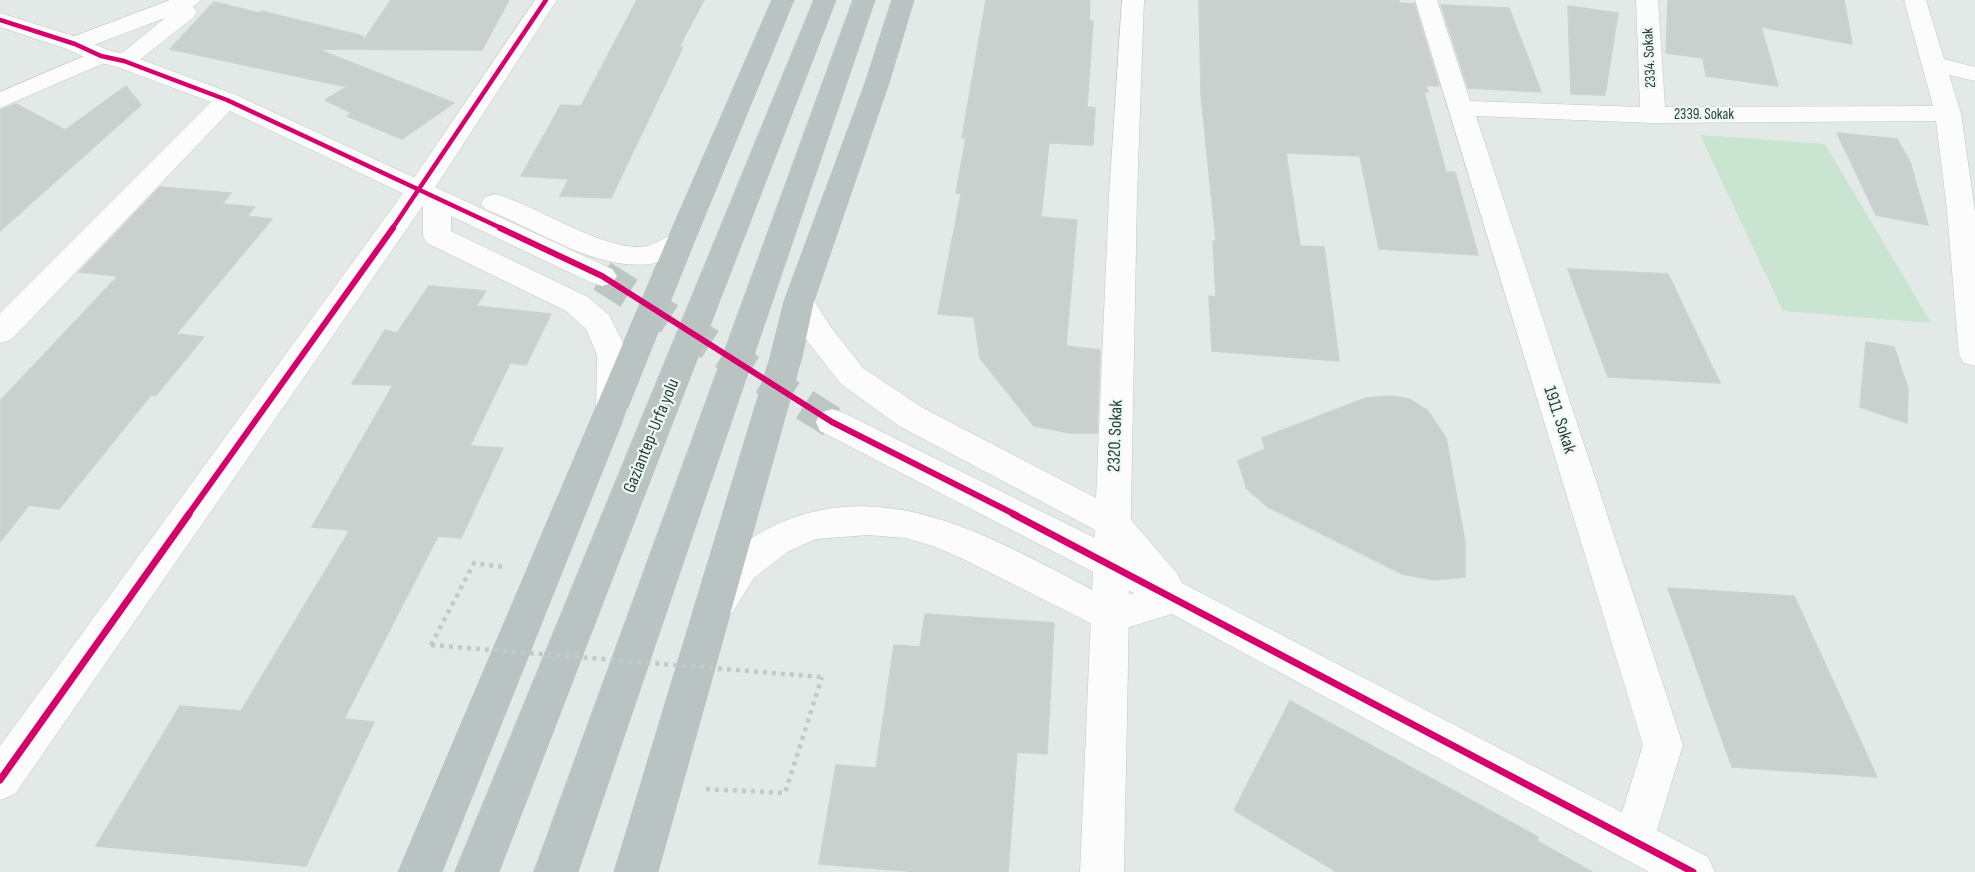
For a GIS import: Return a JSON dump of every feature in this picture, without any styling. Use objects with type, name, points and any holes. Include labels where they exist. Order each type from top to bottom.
[{"type":"highway","points":[[420,872],[681,240],[783,0]]},
{"type":"highway","name":"Gaziantep-Urfa yolu","points":[[477,872],[825,0]]},
{"type":"highway","points":[[556,872],[864,0]]},
{"type":"highway","points":[[636,872],[708,618],[786,357],[799,301],[877,83],[903,0]]},
{"type":"street","points":[[75,44],[190,0]]},
{"type":"street","points":[[0,101],[112,59],[201,0]]},
{"type":"street","points":[[0,780],[428,195],[546,0]]},
{"type":"street","name":"2320. Sokak","points":[[1102,872],[1123,196],[1133,0]]},
{"type":"street","name":"1911. Sokak","points":[[1426,0],[1663,746],[1634,841]]},
{"type":"street","name":"2334. Sokak","points":[[1647,0],[1653,115]]},
{"type":"street","points":[[1915,0],[1948,113],[1961,210],[1975,355]]},
{"type":"street","points":[[0,20],[75,44],[227,100],[602,276]]},
{"type":"street","points":[[1934,64],[1975,74]]},
{"type":"street","points":[[0,332],[227,100]]},
{"type":"street","name":"2339. Sokak","points":[[1460,108],[1653,115],[1948,113]]},
{"type":"street","points":[[428,195],[496,203],[613,253],[638,256],[664,252],[681,240]]},
{"type":"street","points":[[428,195],[437,236],[577,304],[598,323],[613,355],[612,411]]},
{"type":"street","points":[[799,301],[819,334],[852,376],[911,417],[1113,523],[1175,597]]},
{"type":"street","points":[[832,422],[1112,564],[1693,872]]},
{"type":"street","points":[[708,618],[741,567],[776,540],[813,525],[868,521],[904,523],[940,532],[1110,617],[1175,597]]},
{"type":"path","points":[[474,563],[431,645],[822,677],[785,793],[660,786]]},
{"type":"green space","points":[[1700,135],[1825,144],[1931,323],[1783,311]]},
{"type":"building","points":[[391,0],[509,0],[482,50],[317,49],[454,103],[402,139],[347,116],[352,113],[325,100],[347,87],[170,49],[214,2],[363,36],[362,43]]},
{"type":"building","points":[[637,0],[704,0],[679,47],[683,47],[611,198],[560,196],[569,179],[521,176],[561,105],[581,106]]},
{"type":"building","points":[[986,0],[1090,0],[1089,21],[1093,21],[1087,107],[1095,108],[1093,145],[1049,143],[1041,217],[1077,220],[1066,346],[1100,350],[1097,433],[1070,433],[1034,426],[980,358],[974,317],[938,314],[961,194],[956,193],[966,138],[962,138]]},
{"type":"building","points":[[1199,0],[1399,0],[1399,3],[1414,4],[1439,86],[1426,85],[1428,92],[1424,92],[1446,172],[1455,172],[1478,255],[1379,249],[1360,156],[1286,153],[1300,246],[1324,247],[1339,361],[1212,351],[1209,296],[1216,297],[1213,241],[1216,241],[1201,95]]},
{"type":"building","points":[[1668,0],[1844,0],[1852,44],[1761,27],[1778,86],[1706,76],[1703,58],[1666,53]]},
{"type":"building","points":[[1441,5],[1509,8],[1541,92],[1468,88]]},
{"type":"building","points":[[1568,6],[1618,13],[1605,95],[1571,94]]},
{"type":"building","points":[[126,86],[141,105],[0,231],[0,110],[16,104],[65,130]]},
{"type":"building","points":[[1837,133],[1897,139],[1910,162],[1928,225],[1876,215]]},
{"type":"building","points":[[160,187],[231,193],[222,204],[255,207],[247,216],[272,219],[176,334],[204,337],[156,395],[151,395],[59,509],[29,505],[0,542],[0,401],[118,276],[79,272]]},
{"type":"building","points":[[1568,269],[1668,274],[1720,383],[1608,377]]},
{"type":"building","points":[[429,286],[486,291],[476,306],[551,314],[526,365],[510,363],[470,446],[503,448],[461,538],[438,536],[344,719],[374,722],[306,866],[96,846],[180,706],[241,711],[350,530],[312,527],[393,385],[352,384],[385,330],[397,333]]},
{"type":"building","points":[[1866,342],[1894,347],[1908,389],[1907,423],[1860,407]]},
{"type":"building","points":[[1391,396],[1409,399],[1428,411],[1446,438],[1465,543],[1465,577],[1434,580],[1402,574],[1268,507],[1247,489],[1238,461],[1265,449],[1262,438],[1366,398]]},
{"type":"building","points":[[1668,588],[1794,596],[1877,777],[1732,767]]},
{"type":"building","points":[[925,614],[1054,623],[1047,754],[1017,752],[1008,872],[920,872],[819,864],[836,765],[876,768],[894,645],[920,647]]},
{"type":"building","points":[[1290,701],[1538,837],[1537,841],[1592,872],[1337,872],[1234,810]]},
{"type":"tunnel","points":[[602,276],[832,422]]},
{"type":"cycle path","points":[[0,780],[419,191],[546,0]]},
{"type":"cycle path","points":[[0,20],[75,44],[101,56],[124,61],[227,100],[602,276],[832,422],[1112,564],[1693,872]]}]
